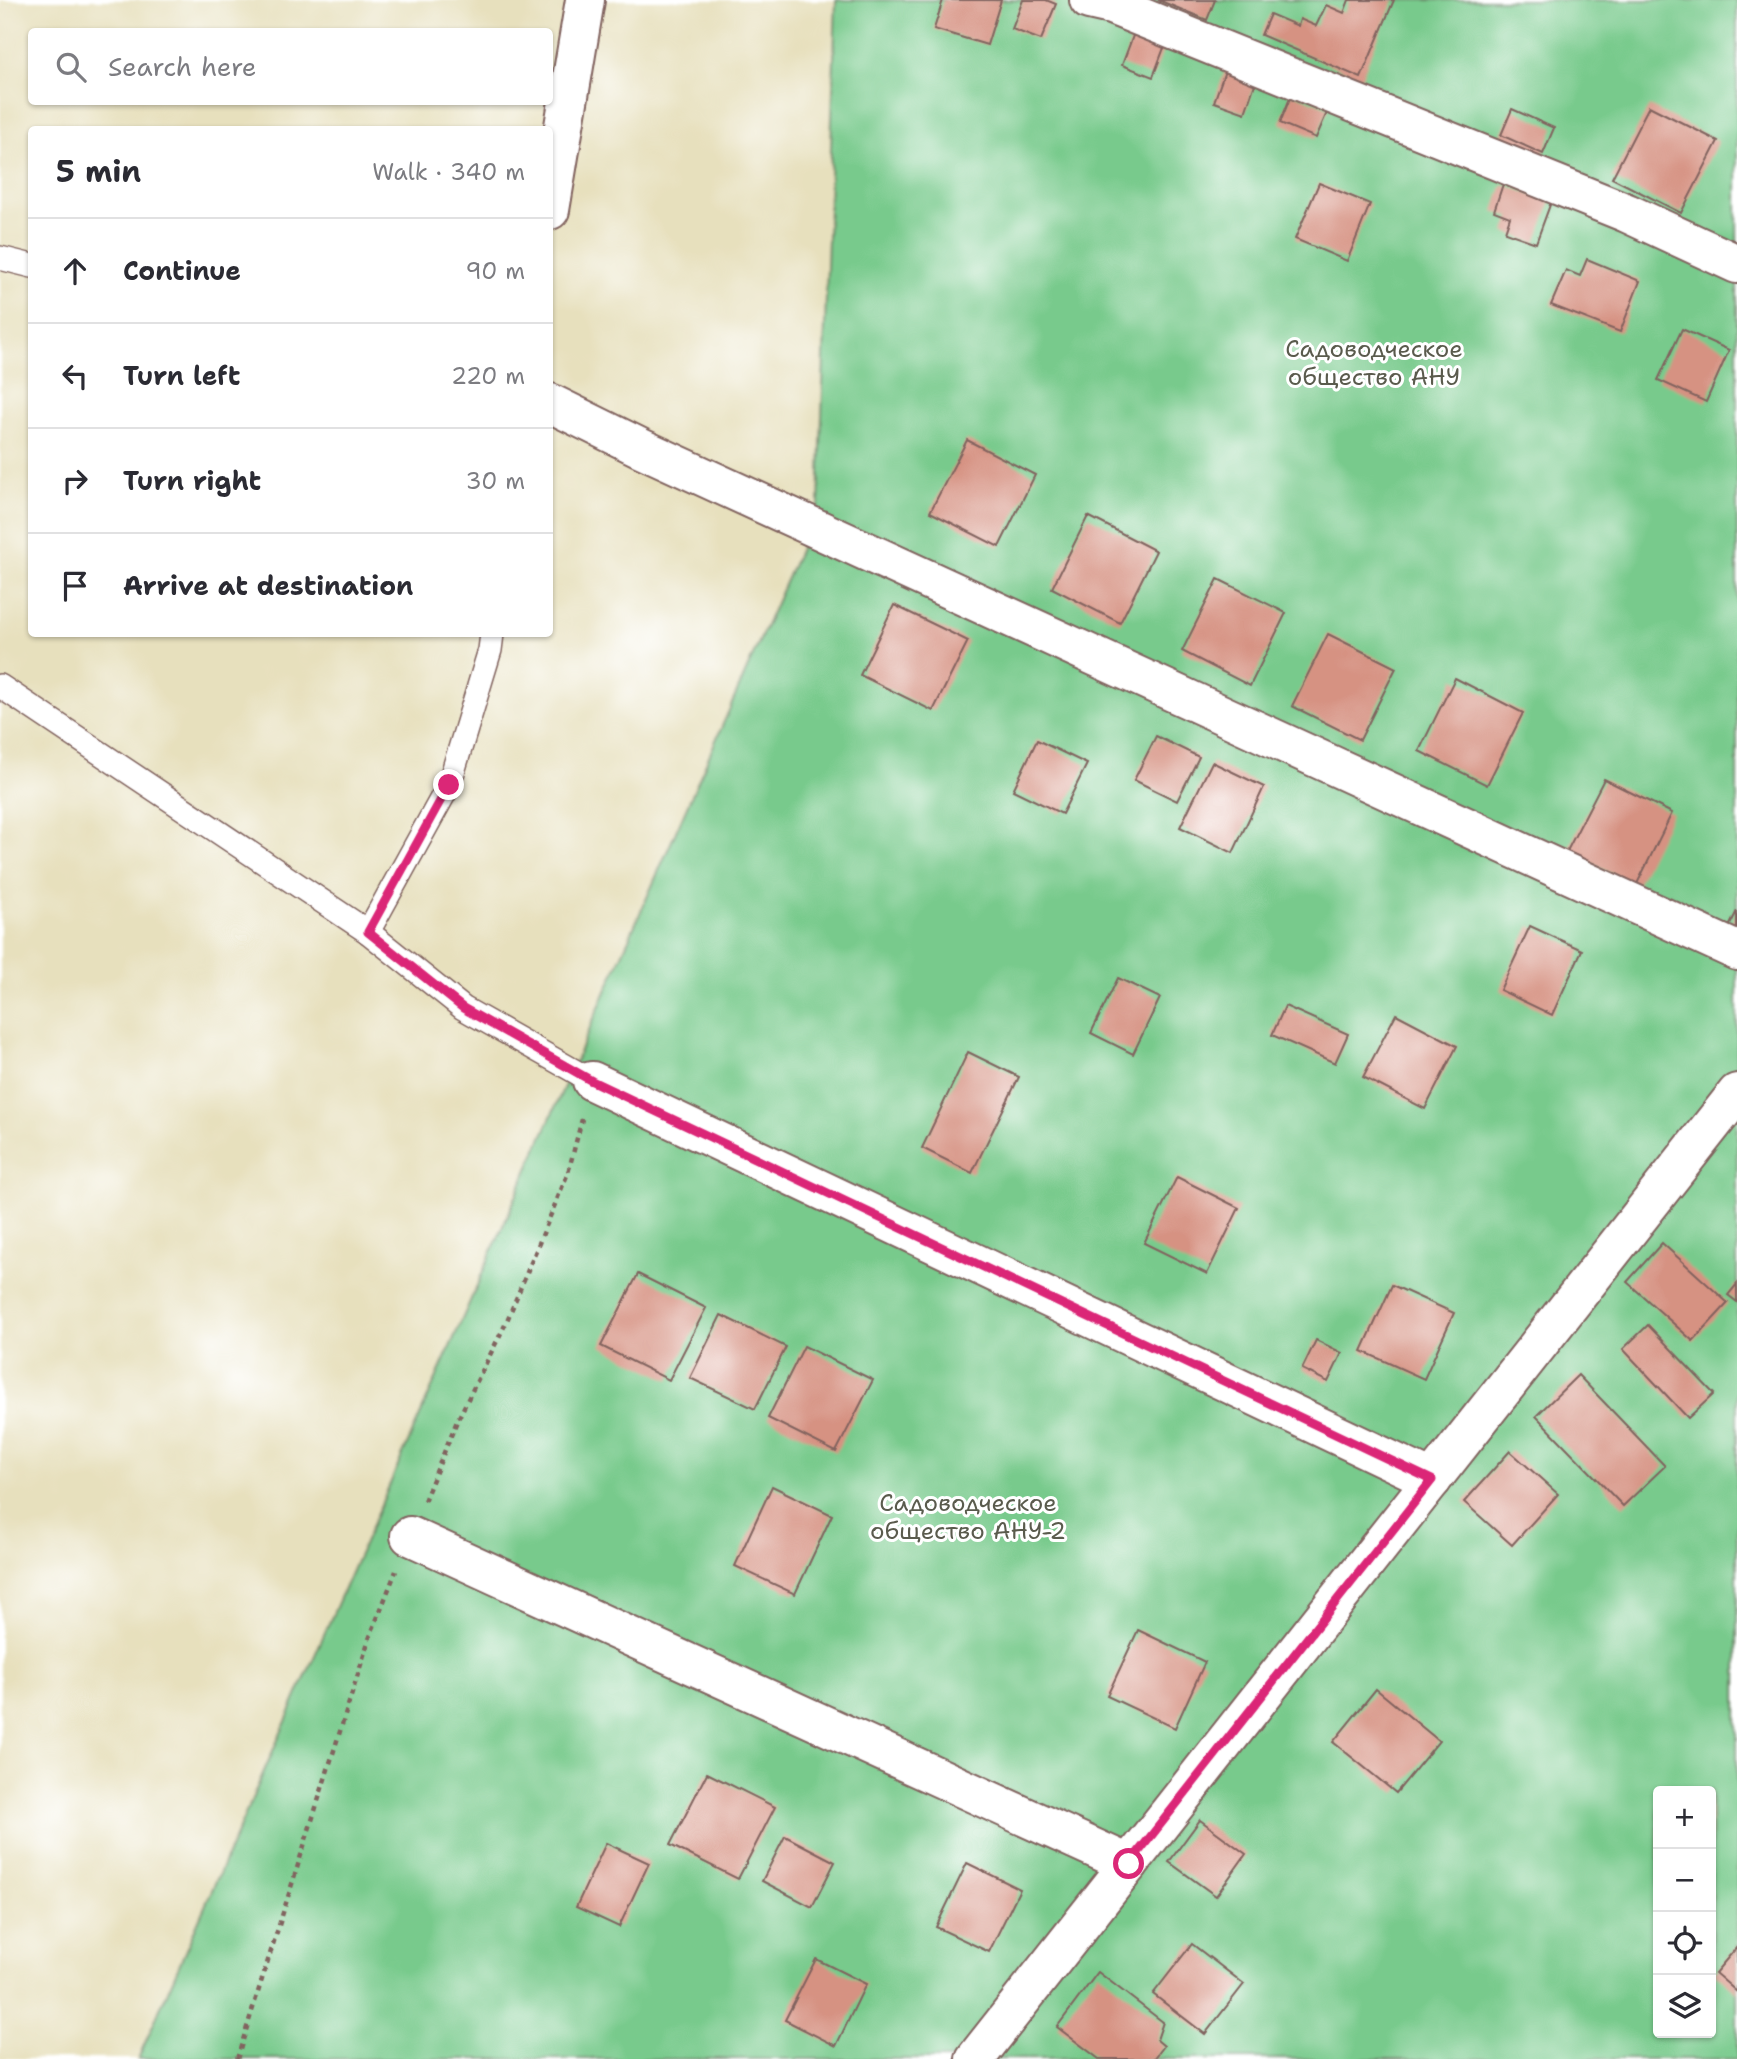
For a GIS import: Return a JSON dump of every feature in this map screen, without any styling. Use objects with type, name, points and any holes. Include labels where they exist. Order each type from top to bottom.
[{"type":"street","points":[[553,192],[585,0]]},
{"type":"street","points":[[1089,0],[1111,5],[1627,213],[1737,264]]},
{"type":"street","points":[[553,405],[1737,951]]},
{"type":"street","points":[[592,1081],[1432,1480]]},
{"type":"street","points":[[975,2059],[1737,1093]]},
{"type":"street","points":[[410,1536],[1129,1864]]},
{"type":"lane","points":[[0,258],[28,265]]},
{"type":"lane","points":[[368,932],[449,785],[492,637]]},
{"type":"lane","points":[[0,686],[368,932],[463,1008],[592,1081]]},
{"type":"green space","name":"Садоводческое общество АНУ-2","points":[[836,0],[1737,0],[1737,2059],[138,2059],[819,505]]},
{"type":"building","points":[[943,0],[1001,0],[987,45],[934,29]]},
{"type":"building","points":[[1023,0],[1046,0],[1056,4],[1041,40],[1012,29]]},
{"type":"building","points":[[1158,0],[1215,0],[1207,20]]},
{"type":"building","points":[[1349,0],[1394,0],[1361,78],[1261,35],[1270,14],[1298,26],[1300,19],[1316,26],[1326,5],[1344,13]]},
{"type":"building","points":[[1134,33],[1165,45],[1153,77],[1122,65]]},
{"type":"building","points":[[1226,68],[1257,78],[1245,113],[1214,102]]},
{"type":"building","points":[[1292,93],[1329,108],[1316,138],[1280,123]]},
{"type":"building","points":[[1649,106],[1718,141],[1681,213],[1612,178]]},
{"type":"building","points":[[1512,109],[1554,128],[1543,154],[1501,135]]},
{"type":"building","points":[[1319,183],[1370,204],[1347,261],[1295,239]]},
{"type":"building","points":[[1503,184],[1551,202],[1536,243],[1505,232],[1510,217],[1494,211]]},
{"type":"building","points":[[1587,259],[1640,281],[1620,332],[1551,305],[1566,270],[1580,276]]},
{"type":"building","points":[[1682,329],[1729,350],[1706,402],[1658,380]]},
{"type":"building","points":[[967,440],[1035,475],[999,547],[930,512]]},
{"type":"building","points":[[1088,516],[1156,551],[1120,623],[1052,588]]},
{"type":"building","points":[[1218,579],[1286,613],[1250,686],[1182,651]]},
{"type":"building","points":[[894,605],[968,641],[933,711],[860,675]]},
{"type":"building","points":[[1328,634],[1396,668],[1360,740],[1292,706]]},
{"type":"building","points":[[1455,678],[1523,713],[1487,785],[1419,751]]},
{"type":"building","points":[[1156,736],[1199,757],[1177,801],[1134,780]]},
{"type":"building","points":[[1037,740],[1087,764],[1062,814],[1013,790]]},
{"type":"building","points":[[1212,762],[1264,787],[1233,853],[1180,827]]},
{"type":"building","points":[[1604,779],[1672,813],[1636,886],[1567,851]]},
{"type":"building","points":[[1737,911],[1737,931],[1729,927]]},
{"type":"building","points":[[1530,926],[1582,950],[1552,1015],[1500,990]]},
{"type":"building","points":[[1118,978],[1160,998],[1133,1054],[1091,1033]]},
{"type":"building","points":[[1285,1006],[1348,1034],[1335,1063],[1272,1035]]},
{"type":"building","points":[[1396,1014],[1457,1046],[1425,1109],[1363,1077]]},
{"type":"building","points":[[968,1052],[1019,1077],[972,1173],[922,1148]]},
{"type":"building","points":[[1177,1177],[1239,1208],[1207,1274],[1144,1243]]},
{"type":"building","points":[[1662,1243],[1728,1303],[1693,1341],[1627,1282]]},
{"type":"building","points":[[638,1274],[706,1308],[669,1380],[601,1346]]},
{"type":"building","points":[[1737,1284],[1737,1302],[1728,1295]]},
{"type":"building","points":[[1392,1285],[1454,1313],[1424,1379],[1362,1351]]},
{"type":"building","points":[[721,1315],[786,1347],[755,1409],[690,1378]]},
{"type":"building","points":[[1648,1325],[1714,1394],[1688,1418],[1623,1349]]},
{"type":"building","points":[[1316,1340],[1342,1353],[1328,1382],[1302,1369]]},
{"type":"building","points":[[804,1346],[873,1380],[836,1452],[768,1418]]},
{"type":"building","points":[[1578,1375],[1665,1466],[1623,1506],[1536,1416]]},
{"type":"building","points":[[1510,1451],[1558,1494],[1512,1545],[1464,1502]]},
{"type":"building","points":[[772,1486],[832,1515],[795,1594],[735,1566]]},
{"type":"building","points":[[1138,1630],[1205,1662],[1175,1728],[1107,1696]]},
{"type":"building","points":[[1376,1689],[1439,1741],[1396,1793],[1333,1742]]},
{"type":"building","points":[[707,1773],[775,1807],[738,1879],[670,1845]]},
{"type":"building","points":[[1200,1820],[1246,1854],[1216,1896],[1169,1862]]},
{"type":"building","points":[[785,1836],[835,1862],[812,1907],[762,1881]]},
{"type":"building","points":[[606,1843],[649,1863],[619,1927],[576,1907]]},
{"type":"building","points":[[967,1863],[1020,1889],[989,1952],[936,1927]]},
{"type":"building","points":[[1192,1944],[1244,1984],[1205,2034],[1153,1994]]},
{"type":"building","points":[[1737,1947],[1737,1992],[1716,1972]]},
{"type":"building","points":[[816,1959],[866,1984],[836,2046],[785,2020]]},
{"type":"building","points":[[1098,1972],[1163,2022],[1157,2040],[1164,2046],[1154,2059],[1099,2059],[1057,2027]]},
{"type":"route","points":[[449,785],[368,932],[463,1008],[592,1081],[1432,1480],[1129,1864]]},
{"type":"park label","name":"Садоводческое общество АНУ","points":[[1374,363]]}]
